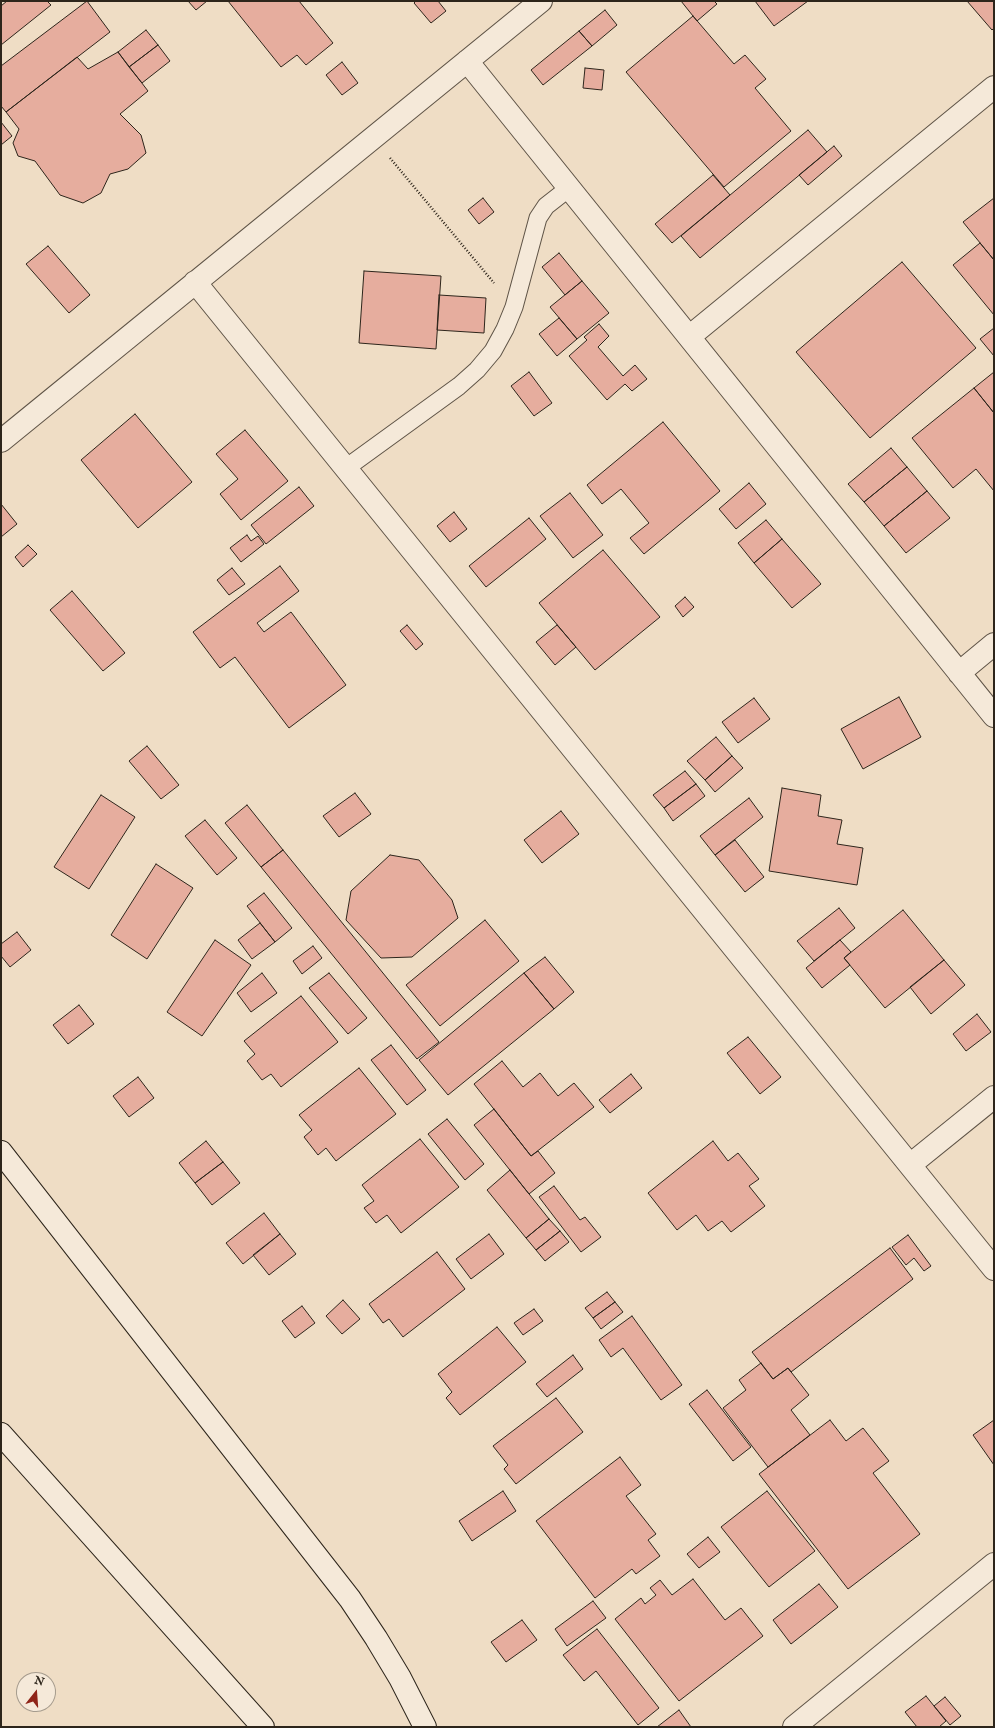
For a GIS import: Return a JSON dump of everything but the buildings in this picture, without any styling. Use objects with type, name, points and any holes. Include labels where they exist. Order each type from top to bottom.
[{"type":"street","points":[[1,441],[541,1]]},
{"type":"street","points":[[467,61],[994,716]]},
{"type":"street","points":[[689,337],[994,87]]},
{"type":"street","points":[[195,282],[994,1269]]},
{"type":"street","points":[[959,673],[994,644]]},
{"type":"street","points":[[910,1165],[994,1097]]},
{"type":"street","points":[[1,1152],[350,1599],[400,1678],[425,1727]]},
{"type":"street","points":[[1,1434],[263,1727]]},
{"type":"street","points":[[794,1727],[994,1564]]},
{"type":"lane","points":[[346,468],[459,386],[477,370],[496,345],[505,329],[514,306],[538,218],[546,206],[569,188]]},
{"type":"path","points":[[372,138],[514,306]]}]
